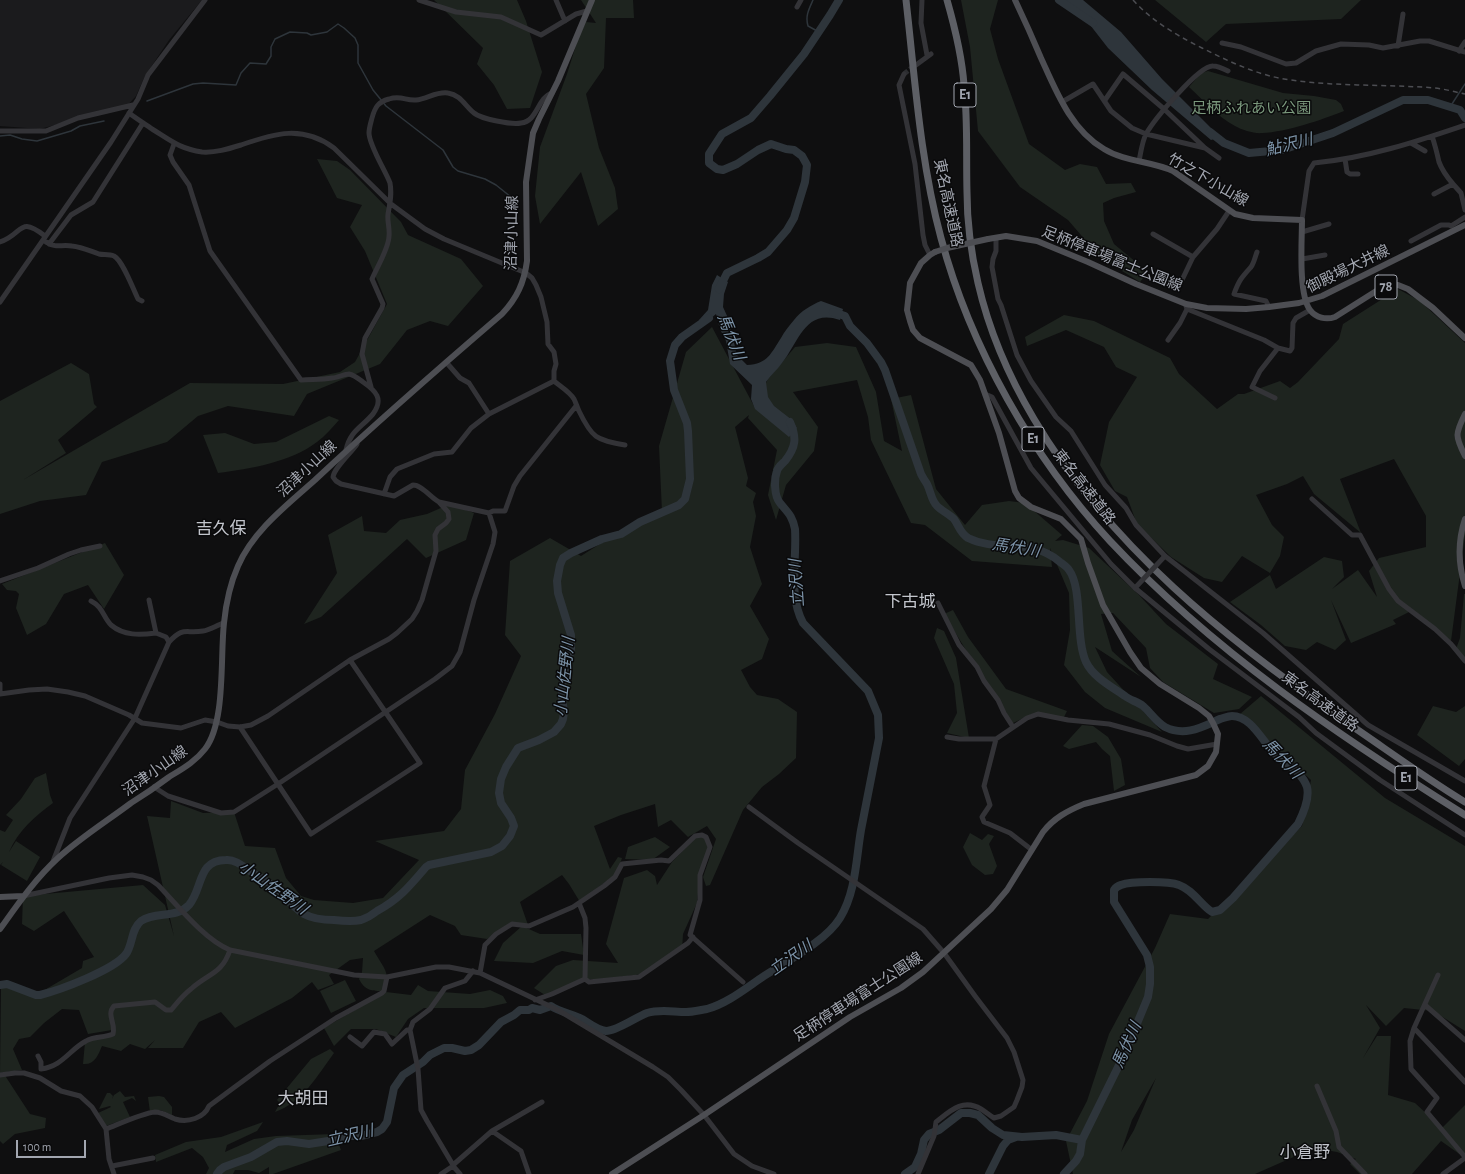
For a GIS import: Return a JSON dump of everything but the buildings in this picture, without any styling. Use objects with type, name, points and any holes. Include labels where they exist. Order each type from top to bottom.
[{"type":"highway","name":"東名高速道路","points":[[906,0],[917,108],[926,165],[939,231],[948,263],[970,322],[996,377],[1021,421],[1047,461],[1080,505],[1109,540],[1165,595],[1205,630],[1252,669],[1322,721],[1465,815]]},
{"type":"highway","name":"東名高速道路","points":[[947,0],[959,47],[964,84],[967,209],[978,285],[988,319],[1005,364],[1026,405],[1049,444],[1077,484],[1117,531],[1169,584],[1302,692],[1465,802]]},
{"type":"main road","name":"沼津小山線","points":[[0,929],[23,896],[51,865],[75,844],[192,763],[211,741],[217,722],[227,600],[232,579],[243,554],[252,542],[266,525],[346,450],[502,314],[512,303],[521,288],[526,273],[526,182],[533,133],[592,0]]},
{"type":"main road","name":"竹之下小山線","points":[[1015,0],[1062,102],[1075,122],[1096,144],[1115,155],[1163,166],[1173,171],[1229,211],[1243,217],[1302,220]]},
{"type":"main road","points":[[1302,220],[1302,259],[1306,300]]},
{"type":"main road","name":"御殿場大井線","points":[[1465,225],[1322,296],[1306,300],[1310,310],[1327,320],[1335,317],[1381,288],[1398,285],[1408,289],[1432,308],[1465,338]]},
{"type":"main road","name":"足柄停車場富士公園線","points":[[612,1174],[704,1115],[850,1017],[900,988],[923,972],[991,909],[1007,890],[1050,823],[1069,810],[1084,804],[1196,775],[1208,766],[1216,752],[1218,734],[1209,716],[1156,681],[1137,662],[1103,605],[1081,539],[1061,519],[1031,507],[1019,498],[1015,491],[999,433],[980,380],[971,365],[920,338],[913,330],[907,310],[910,283],[921,263],[932,253],[947,248],[1006,236],[1018,237],[1037,241],[1186,306],[1246,309],[1299,303],[1306,300]]},
{"type":"main road","points":[[1465,414],[1456,433],[1458,442],[1465,456]]},
{"type":"main road","points":[[1465,519],[1461,529],[1459,553],[1465,586]]},
{"type":"main road","points":[[0,897],[23,896]]},
{"type":"street","points":[[0,302],[138,100],[148,75],[205,0]]},
{"type":"street","points":[[419,0],[456,12],[501,17],[541,34],[576,14],[588,10]]},
{"type":"street","points":[[556,0],[565,21]]},
{"type":"street","points":[[797,7],[801,0]]},
{"type":"street","points":[[916,65],[929,54],[921,23],[922,0]]},
{"type":"street","points":[[1398,46],[1403,14]]},
{"type":"street","points":[[1222,43],[1241,47],[1286,64],[1296,63],[1316,51],[1341,44],[1369,45],[1383,48],[1420,41],[1430,41],[1465,52]]},
{"type":"street","points":[[1459,51],[1465,42]]},
{"type":"street","points":[[1139,161],[1146,134],[1165,108],[1184,88],[1206,68],[1213,66],[1228,71]]},
{"type":"street","points":[[904,74],[899,85],[915,164],[924,240],[932,253]]},
{"type":"street","points":[[1105,100],[1123,74],[1165,108],[1205,148],[1219,158]]},
{"type":"street","points":[[1062,102],[1093,84],[1111,110],[1124,123],[1132,128],[1146,134],[1205,148]]},
{"type":"street","points":[[371,387],[362,354],[365,338],[383,304],[372,279],[390,237],[388,214],[391,204],[392,190],[371,142],[369,132],[374,108],[380,103],[399,97],[415,100],[438,93],[449,93],[463,100],[474,114],[482,117],[520,124],[528,121],[536,113],[547,95],[552,93]]},
{"type":"street","points":[[0,131],[46,131],[78,118],[134,105]]},
{"type":"street","points":[[129,113],[174,144],[196,151],[214,152],[228,149],[275,134],[294,133],[324,140],[391,204],[425,229],[444,239],[526,273],[532,278],[542,297],[547,322],[548,344],[554,352],[556,364],[554,381],[574,398],[576,406],[589,430],[599,439],[625,444]]},
{"type":"street","points":[[49,244],[71,215],[93,202],[143,123]]},
{"type":"street","points":[[1302,220],[1309,170],[1314,163],[1344,159],[1391,149],[1463,126]]},
{"type":"street","points":[[1432,136],[1439,161],[1445,174],[1461,193],[1465,210]]},
{"type":"street","points":[[1411,143],[1425,151]]},
{"type":"street","points":[[174,144],[170,155],[172,162],[189,185],[210,251],[301,380],[333,378],[348,374],[354,376],[371,387],[377,395],[377,408],[351,436],[346,450]]},
{"type":"street","points":[[1344,159],[1347,172],[1350,174],[1358,174]]},
{"type":"street","points":[[1434,194],[1453,184]]},
{"type":"street","points":[[1182,280],[1193,257],[1217,229],[1229,211]]},
{"type":"street","points":[[1411,240],[1441,225],[1450,226],[1465,217]]},
{"type":"street","points":[[1302,232],[1329,224]]},
{"type":"street","points":[[0,242],[27,226],[34,227],[52,246],[72,246],[88,249],[99,254],[114,256],[120,262],[138,298],[142,301]]},
{"type":"street","points":[[1153,234],[1193,257]]},
{"type":"street","points":[[996,238],[996,251],[992,267],[998,299],[1004,312],[1017,355],[1031,381],[1056,417],[1071,431],[1105,485],[1126,508],[1136,525],[1165,556],[1263,633],[1368,725],[1465,781]]},
{"type":"street","points":[[1257,252],[1252,266],[1244,273],[1234,294],[1266,301],[1269,307]]},
{"type":"street","points":[[1302,259],[1325,255]]},
{"type":"street","points":[[1168,340],[1180,323],[1186,306],[1290,352],[1292,348],[1293,323],[1296,318],[1310,310]]},
{"type":"street","points":[[1274,398],[1252,387],[1260,371],[1278,348]]},
{"type":"street","points":[[446,362],[460,378],[469,383],[489,414]]},
{"type":"street","points":[[384,494],[390,477],[397,469],[434,454],[452,452],[471,428],[489,414],[554,381]]},
{"type":"street","points":[[985,394],[992,397],[1032,468],[1111,564],[1135,588],[1209,649],[1299,717],[1316,733],[1380,780],[1465,835]]},
{"type":"street","points":[[362,436],[351,453],[334,472],[333,477],[336,481],[345,486],[394,496],[413,485],[417,485],[433,499],[439,502],[489,513],[493,510],[505,511],[514,486],[520,476],[576,406]]},
{"type":"street","points":[[1312,499],[1352,535],[1360,535],[1388,589],[1398,601],[1435,629],[1465,661]]},
{"type":"street","points":[[0,684],[0,694],[47,689],[85,696],[135,718],[142,723],[180,728],[205,720],[228,726],[240,727],[251,725],[268,716],[350,660],[397,633],[417,611],[436,551],[435,535],[438,529],[449,519],[448,512],[439,502]]},
{"type":"street","points":[[154,788],[168,796],[221,813],[234,812],[446,671],[456,661],[460,652],[474,600],[493,544],[495,532],[489,513]]},
{"type":"street","points":[[0,581],[38,568],[69,554],[100,546]]},
{"type":"street","points":[[1135,588],[1165,556]]},
{"type":"street","points":[[148,600],[156,633]]},
{"type":"street","points":[[91,601],[100,607],[111,624],[123,632],[137,635],[156,633],[166,637],[169,642]]},
{"type":"street","points":[[938,603],[959,645],[977,667],[984,681],[998,700],[1004,713],[1013,726]]},
{"type":"street","points":[[51,865],[76,806],[135,718],[169,642],[177,634],[182,632],[205,631],[224,622]]},
{"type":"street","points":[[240,727],[311,834],[420,763],[350,660]]},
{"type":"street","points":[[947,737],[959,739],[996,739],[1013,726],[1038,714],[1068,720],[1109,724],[1150,735],[1188,749],[1218,744]]},
{"type":"street","points":[[996,739],[984,786],[990,805],[982,817],[984,822],[1010,833],[1032,850]]},
{"type":"street","points":[[749,807],[798,843],[923,929],[944,953],[1007,1038],[1014,1052],[1023,1080],[1018,1100],[1014,1107],[1001,1116],[994,1118],[976,1106],[968,1104],[960,1105],[954,1108],[936,1122],[934,1136],[918,1174]]},
{"type":"street","points":[[480,973],[485,945],[496,934],[512,924],[529,926],[573,907],[604,886],[615,876],[622,864],[661,860],[669,861],[695,836],[702,835],[708,840],[710,847],[700,875],[699,905],[690,935],[743,982]]},
{"type":"street","points":[[23,896],[132,874],[143,877],[158,885],[215,942],[230,950],[354,975],[387,977],[436,967],[449,967],[480,973],[558,1010],[668,1078],[704,1115],[734,1154],[752,1166],[774,1174]]},
{"type":"street","points":[[579,903],[585,918],[586,928],[585,979]]},
{"type":"street","points":[[585,979],[589,982],[639,977],[688,943],[693,937]]},
{"type":"street","points":[[41,1069],[63,1061],[86,1040],[113,1034],[114,1030],[110,1014],[114,1006],[155,1002],[166,1010],[171,1010],[191,988],[219,970],[228,958],[230,950]]},
{"type":"street","points":[[350,1037],[362,1046],[374,1032],[385,1034],[392,1044],[407,1030],[410,1030],[414,1022],[430,1009],[445,988],[465,981],[473,971]]},
{"type":"street","points":[[1438,975],[1410,1040],[1411,1069],[1437,1098],[1427,1112],[1465,1157],[1442,1174]]},
{"type":"street","points":[[106,1129],[137,1118],[143,1114],[156,1112],[169,1115],[176,1119],[190,1120],[203,1116],[209,1106],[270,1061],[336,1018],[382,993],[384,991],[387,977]]},
{"type":"street","points":[[535,1000],[585,979]]},
{"type":"street","points":[[1425,1005],[1465,1040]]},
{"type":"street","points":[[1414,1028],[1465,1082]]},
{"type":"street","points":[[410,1030],[418,1069],[422,1110],[453,1165],[460,1174]]},
{"type":"street","points":[[36,1078],[41,1069],[41,1062],[38,1056]]},
{"type":"street","points":[[0,1075],[24,1073],[40,1078],[61,1090],[80,1096],[92,1107],[106,1129],[108,1159],[114,1174]]},
{"type":"street","points":[[1317,1086],[1336,1131],[1339,1147],[1364,1174]]},
{"type":"street","points":[[441,1174],[492,1131],[542,1102]]},
{"type":"street","points":[[492,1131],[521,1151],[529,1174]]},
{"type":"street","points":[[112,1166],[153,1158]]},
{"type":"shaded area","points":[[0,0],[202,0],[169,40],[145,76],[136,96],[127,106],[40,129],[0,126]]},
{"type":"green space","points":[[434,0],[517,0],[526,21],[542,72],[530,108],[507,109],[494,85],[477,64],[483,48]]},
{"type":"green space","points":[[581,0],[633,0],[634,18],[606,18],[604,68],[586,94],[599,148],[615,188],[618,209],[598,226],[581,172],[540,224],[535,196],[540,147],[567,74],[578,39],[586,22],[596,23]]},
{"type":"green space","points":[[961,0],[998,0],[990,29],[998,59],[1029,144],[1065,170],[1080,164],[1097,167],[1106,184],[1131,183],[1136,192],[1114,198],[1103,203],[1104,221],[1114,244],[1148,272],[1140,282],[1104,260],[1068,220],[1020,187],[978,131],[970,47]]},
{"type":"green space","points":[[1155,0],[1361,0],[1341,19],[1226,24],[1206,42]]},
{"type":"green space","name":"足柄ふれあい公園","points":[[1208,71],[1283,93],[1336,100],[1341,104],[1344,111],[1315,122],[1272,132],[1259,133],[1241,129],[1223,118],[1189,87],[1201,73]]},
{"type":"green space","points":[[317,159],[337,161],[350,170],[401,222],[408,235],[461,259],[483,286],[448,326],[430,321],[407,330],[380,364],[307,394],[294,416],[228,406],[198,416],[167,442],[102,462],[86,495],[40,501],[0,514],[0,401],[71,363],[89,374],[94,404],[97,407],[58,440],[66,453],[23,480],[190,383],[283,384],[340,372],[355,362],[387,304],[365,251],[350,227],[362,205],[337,198]]},
{"type":"green space","points":[[1398,289],[1420,301],[1465,343],[1465,535],[1451,641],[1411,611],[1393,620],[1396,624],[1351,643],[1331,600],[1346,640],[1335,650],[1317,642],[1306,650],[1285,646],[1261,625],[1230,602],[1270,575],[1276,589],[1324,557],[1342,561],[1344,577],[1332,589],[1358,570],[1377,597],[1369,571],[1379,558],[1426,547],[1426,516],[1394,459],[1340,479],[1361,533],[1314,494],[1303,476],[1287,484],[1256,495],[1272,525],[1284,537],[1280,556],[1270,573],[1242,556],[1222,582],[1204,578],[1171,557],[1137,524],[1127,497],[1115,491],[1100,465],[1109,422],[1137,377],[1116,367],[1104,347],[1066,330],[1027,346],[1025,337],[1064,315],[1094,321],[1170,358],[1179,374],[1217,409],[1238,394],[1244,394],[1280,381],[1290,388],[1298,382],[1339,339],[1343,324]]},
{"type":"green space","points":[[712,327],[754,406],[768,379],[795,347],[827,343],[856,347],[876,392],[884,441],[902,451],[891,399],[911,395],[936,489],[965,525],[982,505],[1009,501],[1025,503],[1062,535],[1055,541],[1063,540],[1089,548],[1139,595],[1166,624],[1218,664],[1213,679],[1252,697],[1239,709],[1214,713],[1163,682],[1150,668],[1146,648],[1113,613],[1101,614],[1112,651],[1141,677],[1095,647],[1107,672],[1162,732],[1105,708],[1085,692],[1064,665],[1070,630],[1069,593],[1050,548],[1052,567],[972,561],[925,525],[911,523],[871,440],[868,417],[857,380],[793,392],[818,427],[814,451],[786,485],[776,520],[768,495],[777,450],[748,418],[749,415],[735,427],[748,478],[746,486],[756,493],[753,502],[756,516],[750,547],[762,584],[750,606],[769,639],[762,659],[741,670],[750,687],[757,695],[778,699],[797,712],[796,758],[762,787],[743,810],[710,885],[706,886],[703,877],[716,839],[707,826],[688,837],[671,820],[658,827],[655,804],[594,826],[610,869],[618,857],[622,858],[617,873],[580,902],[562,875],[520,902],[528,925],[509,926],[487,939],[461,935],[455,926],[430,915],[374,951],[387,975],[384,991],[369,990],[361,983],[359,979],[362,972],[363,958],[350,960],[329,975],[334,984],[318,990],[312,982],[292,998],[235,1028],[221,1012],[199,1022],[183,1048],[148,1048],[155,1040],[145,1049],[130,1044],[121,1051],[102,1046],[93,1061],[83,1064],[85,1042],[113,1034],[112,1030],[88,1034],[79,1010],[62,1009],[44,1023],[30,1037],[19,1039],[13,1049],[22,1070],[0,1073],[1,988],[13,986],[36,995],[82,968],[83,961],[94,957],[64,911],[34,931],[22,924],[23,896],[143,885],[165,905],[174,936],[147,816],[170,818],[171,801],[203,813],[234,812],[245,846],[275,848],[286,878],[301,896],[314,900],[353,903],[383,898],[419,860],[375,841],[444,831],[461,809],[465,770],[495,714],[521,656],[505,635],[510,561],[550,538],[581,556],[614,535],[662,512],[659,446],[686,352]]},
{"type":"green space","points":[[329,416],[339,420],[323,437],[307,449],[270,464],[218,473],[203,435],[225,433],[254,444],[276,442]]},
{"type":"green space","points":[[450,504],[474,513],[466,540],[426,558],[407,539],[321,617],[304,624],[337,573],[328,535],[362,516],[364,531],[386,533],[400,520],[427,514]]},
{"type":"green space","points":[[105,543],[124,575],[104,609],[88,585],[64,594],[46,624],[27,635],[16,608],[19,594],[16,591],[7,590],[2,584]]},
{"type":"green space","points":[[1464,594],[1465,663],[1456,649],[1460,638]]},
{"type":"green space","points":[[953,610],[968,637],[1006,689],[1067,711],[1063,719],[1032,714],[1011,724],[944,614]]},
{"type":"green space","points":[[937,628],[944,631],[956,658],[969,738],[947,733],[957,713],[954,684],[934,638]]},
{"type":"green space","points":[[1261,696],[1385,798],[1465,846],[1465,1031],[1433,1011],[1404,1008],[1386,1026],[1366,1005],[1380,1028],[1363,1058],[1377,1036],[1391,1036],[1388,1095],[1415,1103],[1442,1128],[1465,1105],[1465,1158],[1441,1141],[1412,1174],[1360,1174],[1350,1164],[1356,1159],[1337,1152],[1314,1148],[1255,1174],[1073,1174],[1066,1141],[1087,1101],[1109,1034],[1155,948],[1170,914],[1208,919],[1302,826],[1311,780],[1240,714]],"holes":[[[1156,1078],[1134,1130],[1121,1152],[1132,1120]]]},
{"type":"green space","points":[[1433,706],[1456,712],[1465,706],[1465,759],[1459,766],[1417,735]]},
{"type":"green space","points":[[1082,725],[1093,726],[1108,737],[1121,759],[1125,785],[1114,791],[1110,756],[1096,742],[1069,749],[1063,746]]},
{"type":"green space","points":[[46,773],[53,803],[28,824],[17,837],[9,852],[16,841],[40,857],[27,881],[1,865],[3,862],[0,865],[0,830],[5,832],[13,820],[6,815],[21,799],[35,778]]},
{"type":"green space","points":[[970,833],[982,840],[988,834],[994,836],[989,844],[997,866],[993,874],[985,875],[972,865],[963,847]]},
{"type":"green space","points":[[698,835],[706,837],[709,847],[700,873],[697,903],[683,934],[682,950],[643,974],[605,979],[585,979],[545,995],[534,988],[556,966],[573,960],[618,963],[606,944],[624,878],[647,870],[655,876],[657,885],[672,862]]},
{"type":"green space","points":[[655,837],[670,847],[652,860],[625,859],[628,847]]},
{"type":"green space","points":[[522,926],[540,934],[581,934],[584,955],[562,951],[533,963],[494,961],[503,943]]},
{"type":"green space","points":[[345,980],[356,1001],[331,1013],[320,991]]},
{"type":"green space","points":[[418,985],[428,991],[470,994],[490,990],[503,996],[507,1003],[484,1008],[424,1008],[408,1019],[396,1037],[376,1029],[351,1029],[334,1046],[324,1028],[386,992],[411,995]]},
{"type":"green space","points":[[330,1049],[334,1053],[309,1087],[285,1108],[275,1112],[280,1103],[277,1100],[311,1059]]},
{"type":"green space","points":[[4,1074],[30,1114],[46,1118],[45,1128],[15,1134],[3,1144],[0,1141],[0,1076]]},
{"type":"green space","points":[[120,1091],[125,1097],[134,1096],[136,1101],[132,1098],[123,1102],[130,1117],[106,1126],[98,1113],[111,1107],[99,1109],[107,1093],[110,1093],[113,1096],[112,1099],[114,1095]]},
{"type":"green space","points":[[148,1097],[164,1097],[172,1107],[172,1115],[160,1110],[150,1112]]},
{"type":"green space","points":[[263,1122],[257,1131],[227,1145],[225,1152],[254,1139],[276,1136],[335,1134],[341,1150],[273,1174],[269,1174],[269,1167],[259,1173],[248,1170],[235,1170],[233,1174],[206,1174],[209,1168],[203,1157],[192,1148],[156,1162],[155,1155],[186,1142],[221,1137]]},
{"type":"water","points":[[1063,0],[1083,0],[1121,32],[1162,79],[1220,137],[1211,140],[1152,90],[1108,48],[1080,12]]},
{"type":"water","points":[[717,275],[728,282],[724,294],[723,307],[728,318],[737,355],[747,365],[760,362],[768,357],[792,322],[810,306],[821,301],[843,309],[840,320],[828,318],[819,319],[804,329],[788,355],[766,382],[768,397],[774,406],[792,420],[797,428],[789,437],[755,409],[751,399],[752,385],[730,364],[726,341],[720,329],[716,314],[702,326],[699,320],[708,310],[712,285]]},
{"type":"waterway","points":[[813,0],[808,13],[807,22],[808,26],[819,32]]},
{"type":"waterway","name":"馬伏川","points":[[719,289],[727,273],[768,252],[787,230],[794,218],[805,182],[807,165],[802,156],[794,150],[771,144],[758,150],[737,164],[723,170],[717,169],[709,163],[709,154],[722,134],[751,118],[770,96],[804,54],[839,0]]},
{"type":"waterway","name":"鮎沢川","points":[[1059,0],[1093,23]]},
{"type":"waterway","points":[[147,101],[193,84],[203,83],[236,85],[241,73],[250,63],[266,64],[271,56],[271,47],[275,39],[290,32],[307,33],[311,35],[327,32],[338,24],[355,38],[358,45],[358,63],[373,90],[386,106],[443,150],[453,167],[458,171],[485,179],[496,185],[511,197]]},
{"type":"waterway","points":[[1450,107],[1465,84]]},
{"type":"waterway","name":"鮎沢川","points":[[1210,132],[1224,143],[1249,153],[1282,150],[1333,133],[1403,100],[1428,100],[1460,110],[1465,118]]},
{"type":"waterway","points":[[0,136],[10,135],[22,139],[37,141],[71,131],[80,126],[104,121]]},
{"type":"waterway","name":"馬伏川","points":[[833,312],[845,316],[850,326],[867,343],[881,362],[921,474],[927,484],[933,501],[937,506],[954,519],[961,532],[968,538],[991,545],[1026,547],[1038,550],[1049,554],[1069,570],[1076,589],[1083,652],[1086,662],[1093,672],[1109,685],[1139,703],[1162,725],[1172,730],[1193,730],[1230,716],[1239,717],[1245,720],[1257,731],[1271,750],[1302,777],[1307,787],[1307,801],[1298,824],[1233,898],[1220,910],[1212,912],[1189,890],[1174,884],[1141,882],[1118,886],[1114,890],[1114,902],[1147,955],[1150,967],[1148,997],[1124,1055],[1082,1140],[1080,1154],[1076,1161],[1064,1174]]},
{"type":"waterway","name":"小山佐野川","points":[[0,985],[7,984],[36,995],[40,995],[60,989],[99,973],[120,960],[126,954],[135,928],[141,921],[153,916],[172,914],[189,905],[197,891],[205,870],[217,861],[230,860],[240,864],[275,887],[290,903],[308,916],[323,919],[354,921],[361,920],[392,902],[429,865],[491,852],[502,846],[510,836],[514,826],[511,818],[501,803],[499,793],[501,779],[506,767],[518,748],[539,740],[554,732],[561,724],[563,719],[564,712],[562,686],[571,649],[571,635],[558,593],[557,581],[560,565],[563,558],[571,553],[602,539],[621,534],[640,522],[679,505],[685,499],[690,479],[688,431],[687,423],[674,390],[670,361],[675,345],[682,337],[709,318]]},
{"type":"waterway","name":"立沢川","points":[[217,1174],[224,1167],[251,1157],[277,1142],[287,1141],[309,1144],[347,1136],[361,1136],[377,1132],[382,1129],[387,1122],[394,1088],[403,1075],[423,1062],[430,1055],[444,1048],[465,1051],[471,1050],[479,1045],[501,1022],[520,1010],[529,1010],[532,1008],[540,1010],[551,1006],[606,1031],[616,1029],[647,1013],[662,1011],[689,1012],[707,1009],[730,999],[816,943],[834,926],[845,908],[852,886],[879,738],[878,715],[868,691],[803,623],[798,612],[794,589],[795,529],[791,517],[778,500],[775,487],[775,478],[779,467],[789,456],[793,447],[794,433],[790,422]]},
{"type":"waterway","points":[[905,1174],[915,1167],[921,1154],[924,1140],[929,1134],[939,1130],[961,1113],[978,1115],[992,1128],[1003,1135],[1022,1137],[1056,1135],[1082,1140]]},
{"type":"waterway","points":[[989,1174],[1003,1146],[1008,1140],[1016,1137]]},
{"type":"tunnel","points":[[904,74],[915,65]]},
{"type":"railway","points":[[1133,0],[1148,15],[1183,38],[1232,62],[1273,77],[1303,82],[1435,88],[1465,94]]},
{"type":"district","name":"吉久保","points":[[221,529]]},
{"type":"district","name":"下古城","points":[[910,602]]},
{"type":"district","name":"大胡田","points":[[303,1099]]},
{"type":"district","name":"小倉野","points":[[1305,1153]]}]
